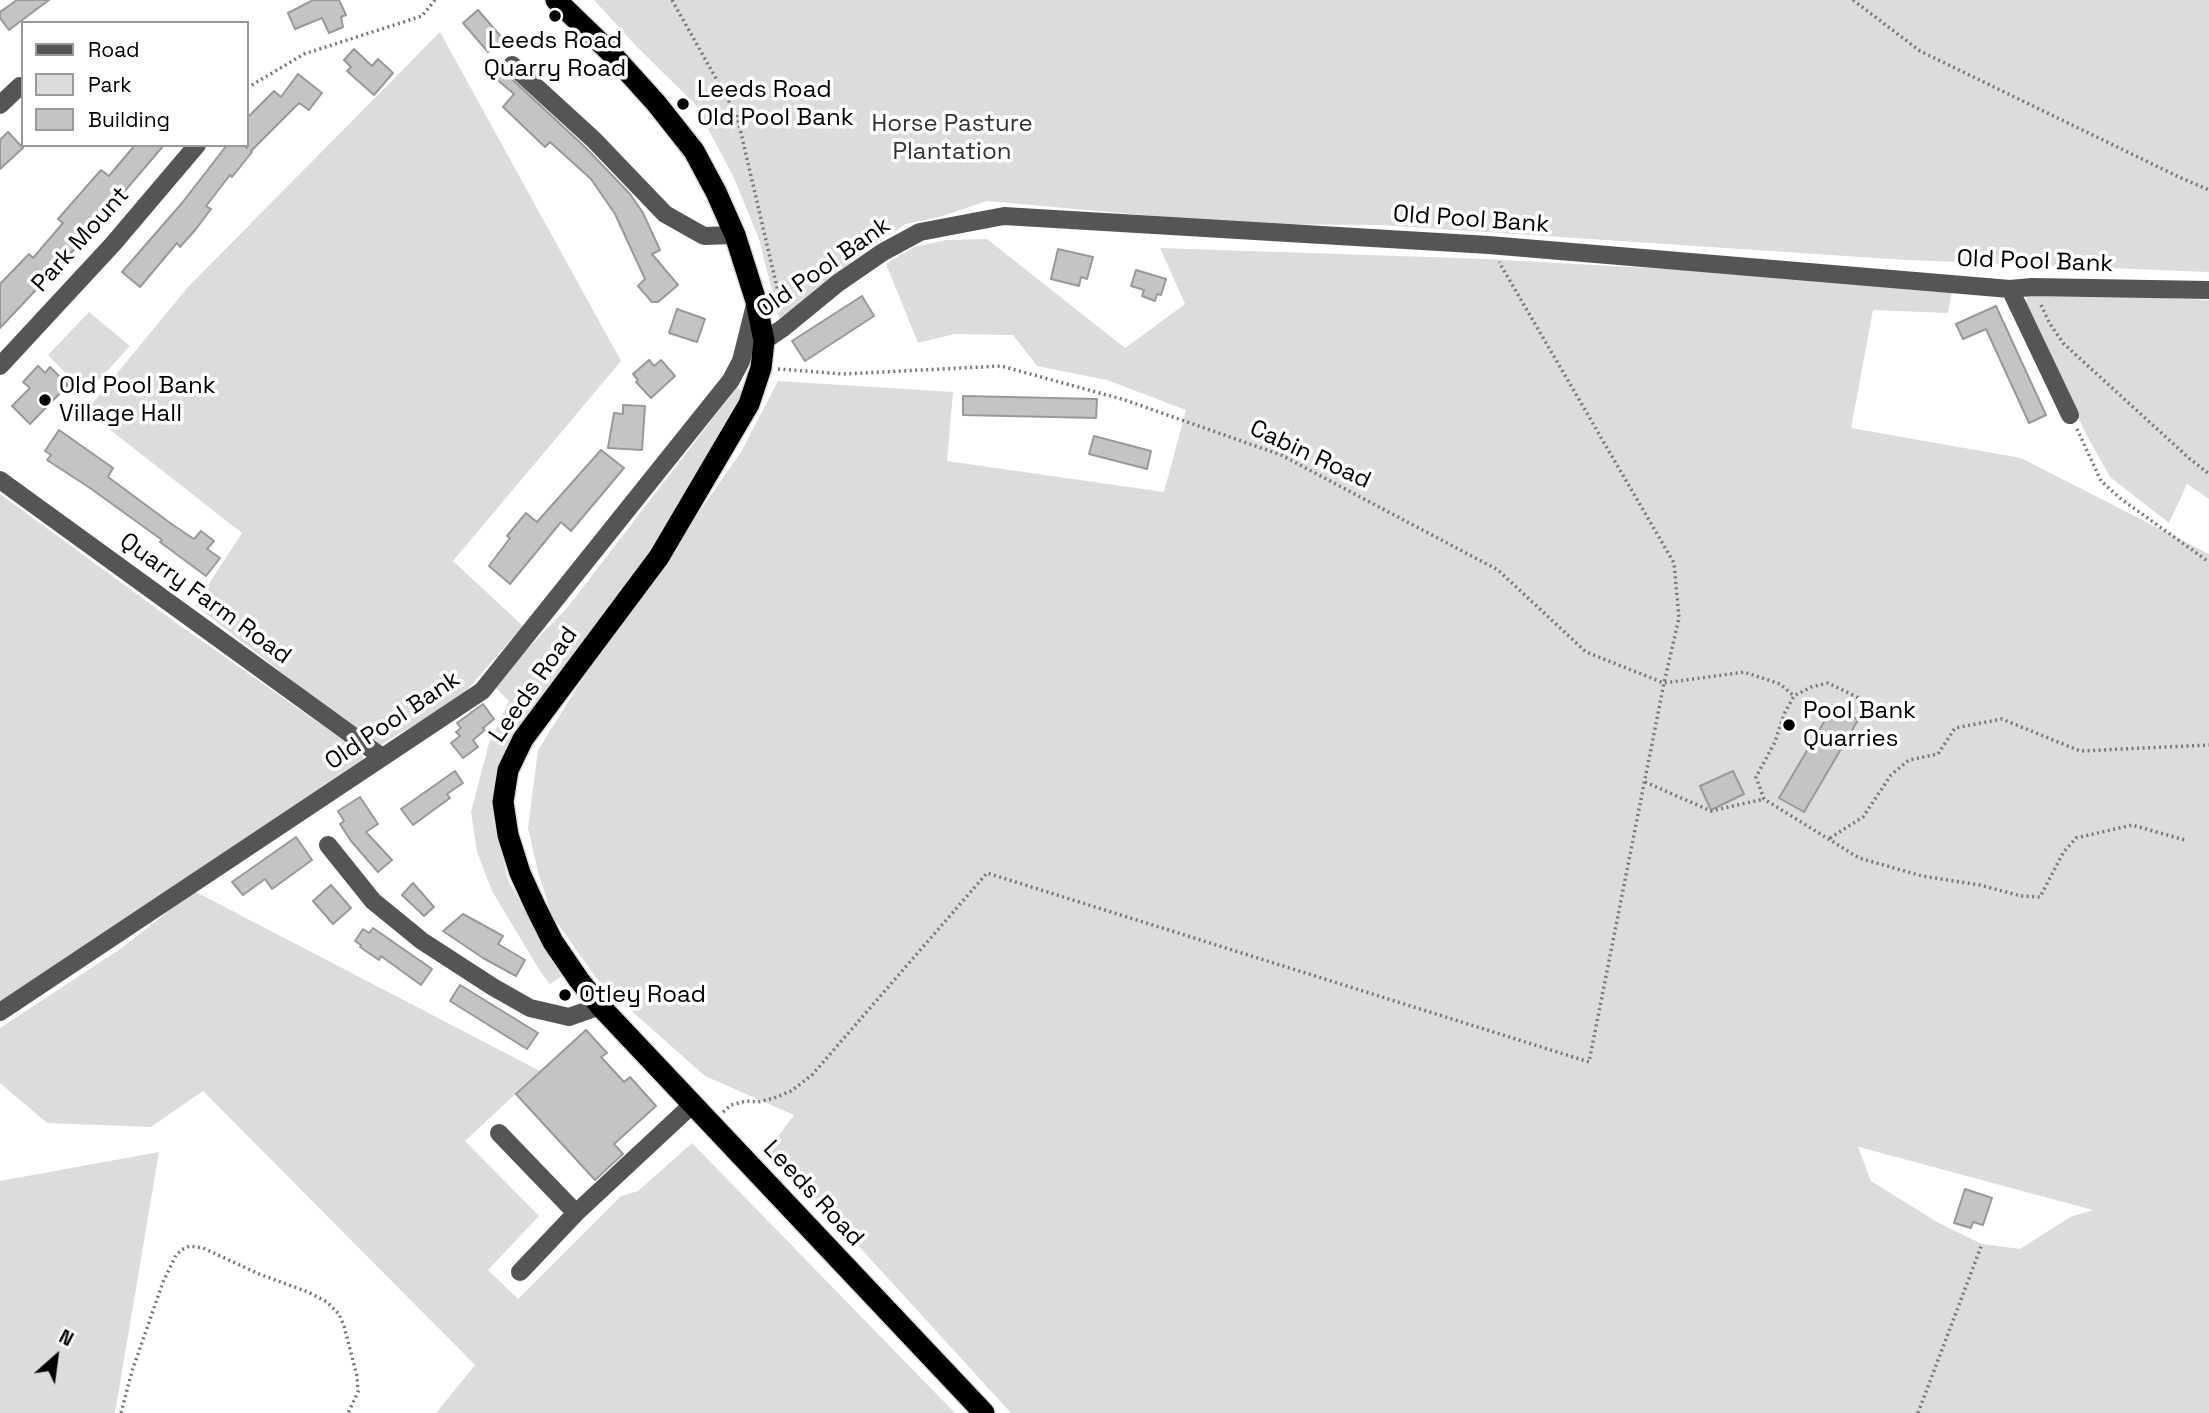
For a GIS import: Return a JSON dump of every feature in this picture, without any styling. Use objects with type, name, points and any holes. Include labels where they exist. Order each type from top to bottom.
[{"type":"highway","name":"Leeds Road","points":[[556,0],[609,51],[656,103],[694,151],[735,235],[757,301],[764,341],[761,368],[749,404],[659,557],[523,739],[508,770],[503,802],[508,835],[520,873],[553,942],[600,1006],[984,1413]]},
{"type":"street","points":[[512,65],[594,140],[665,214],[704,236],[735,235]]},
{"type":"street","points":[[0,105],[20,86]]},
{"type":"street","name":"Park Mount","points":[[0,366],[113,244],[195,147]]},
{"type":"street","name":"Old Pool Bank","points":[[764,341],[838,283],[883,252],[920,232],[1004,216],[1489,245],[2010,289],[2032,287],[2209,290]]},
{"type":"street","points":[[2010,289],[2070,415]]},
{"type":"street","name":"Old Pool Bank","points":[[0,1012],[482,691],[731,380],[741,362],[757,301]]},
{"type":"street","name":"Quarry Farm Road","points":[[0,480],[382,757]]},
{"type":"street","points":[[328,845],[373,901],[422,941],[493,987],[530,1008],[569,1017],[600,1006]]},
{"type":"street","points":[[520,1272],[576,1213],[693,1104]]},
{"type":"street","points":[[499,1133],[576,1213]]},
{"type":"path","points":[[248,87],[304,54],[422,16],[435,0]]},
{"type":"path","points":[[673,0],[737,116],[784,319],[783,328]]},
{"type":"path","points":[[1853,0],[1920,51],[2209,190]]},
{"type":"path","points":[[711,1123],[731,1105],[774,1098],[791,1091],[812,1075],[987,873],[1589,1062],[1679,618],[1674,563],[1489,245]]},
{"type":"path","points":[[2032,287],[2050,324],[2064,344],[2209,474]]},
{"type":"path","name":"Cabin Road","points":[[761,368],[843,374],[1001,366],[1125,400],[1281,455],[1499,570],[1586,652],[1664,683],[1744,672],[1780,684],[1794,696]]},
{"type":"path","points":[[2070,415],[2101,481],[2120,499],[2209,562]]},
{"type":"path","points":[[1863,700],[1828,683],[1811,687],[1794,696],[1784,714],[1775,742],[1756,777],[1764,799],[1860,858],[1923,876],[1980,885],[2021,896],[2040,897],[2063,853],[2076,838],[2132,825],[2185,840]]},
{"type":"path","points":[[1829,838],[1863,817],[1891,775],[1909,760],[1938,754],[1955,728],[2002,719],[2080,751],[2209,745]]},
{"type":"path","points":[[1645,782],[1710,811],[1764,799]]},
{"type":"path","points":[[1918,1413],[1982,1244]]},
{"type":"path","points":[[121,1413],[132,1371],[163,1282],[175,1257],[190,1246],[203,1248],[259,1274],[308,1292],[327,1302],[339,1314],[357,1376],[358,1392],[348,1413]]},
{"type":"green space","name":"Horse Pasture Plantation","points":[[594,0],[2209,0],[2209,272],[1906,260],[1380,225],[1241,224],[987,201],[943,216],[906,224],[868,249],[801,302],[784,319],[779,318],[759,239],[733,176],[695,104]]},
{"type":"green space","points":[[440,32],[621,361],[453,561],[523,626],[460,698],[377,747],[195,605],[242,533],[86,411],[188,287]]},
{"type":"green space","points":[[987,239],[1125,348],[1185,304],[1160,248],[1487,259],[1953,285],[1948,313],[1873,310],[1851,428],[2021,458],[2209,554],[2209,1413],[1011,1413],[769,1148],[794,1115],[705,1076],[600,983],[552,916],[528,828],[538,750],[578,686],[741,452],[778,381],[953,392],[947,461],[1164,492],[1186,410],[1107,380],[1037,366],[1013,335],[955,334],[918,343],[886,264],[914,247],[946,240]],"holes":[[[1858,1147],[2093,1210],[2070,1217],[2020,1249],[1982,1244],[1937,1222],[1871,1181]]]},
{"type":"green space","points":[[2027,292],[2209,300],[2209,499],[2187,484],[2169,523],[2110,477],[2085,432],[2026,304]]},
{"type":"green space","points":[[89,312],[130,346],[86,394],[48,355]]},
{"type":"green space","points":[[737,387],[743,393],[644,559],[547,688],[502,762],[493,814],[508,880],[548,953],[565,974],[550,984],[492,891],[477,852],[471,812],[489,743],[509,701],[496,688],[508,669],[567,608]]},
{"type":"green space","points":[[0,494],[360,752],[364,758],[0,1002]]},
{"type":"green space","points":[[194,891],[540,1071],[465,1141],[539,1216],[488,1270],[518,1299],[621,1196],[638,1191],[692,1143],[955,1413],[436,1413],[475,1365],[203,1091],[151,1127],[47,1123],[0,1083],[0,1028],[123,947]]},
{"type":"green space","points":[[159,1152],[115,1413],[0,1413],[0,1181]]},
{"type":"building","points":[[17,0],[49,0],[9,30],[0,18],[0,12]]},
{"type":"building","points":[[313,0],[339,0],[346,15],[341,17],[343,27],[329,33],[322,18],[295,29],[288,13]]},
{"type":"building","points":[[478,10],[503,39],[488,52],[463,23]]},
{"type":"building","points":[[354,49],[372,66],[378,59],[393,73],[374,95],[347,71],[351,67],[344,60]]},
{"type":"building","points":[[501,69],[586,148],[630,194],[643,213],[660,250],[652,254],[678,285],[658,302],[652,302],[638,286],[645,279],[615,214],[591,179],[550,142],[545,147],[503,107],[514,94],[494,77]]},
{"type":"building","points":[[298,74],[322,93],[309,110],[299,103],[251,151],[206,206],[211,209],[196,229],[180,247],[177,243],[140,287],[122,272],[182,203],[225,147],[248,147],[248,117],[274,91],[281,97]]},
{"type":"building","points":[[8,132],[23,148],[0,169],[0,140]]},
{"type":"building","points":[[133,147],[162,147],[83,240],[0,328],[0,284],[29,254],[33,258],[63,223],[58,219],[101,170],[109,176]]},
{"type":"building","points":[[1058,249],[1093,257],[1087,279],[1081,277],[1079,286],[1051,279]]},
{"type":"building","points":[[1136,270],[1166,279],[1161,295],[1157,294],[1155,301],[1142,296],[1144,290],[1131,286]]},
{"type":"building","points":[[862,296],[874,316],[805,361],[792,341]]},
{"type":"building","points":[[1996,306],[2046,415],[2029,423],[1986,329],[1963,339],[1956,324]]},
{"type":"building","points":[[677,309],[705,319],[697,342],[669,333]]},
{"type":"building","points":[[649,360],[654,366],[661,360],[675,376],[651,398],[636,382],[638,380],[633,374]]},
{"type":"building","name":"Old Pool Bank Village Hall","points":[[38,366],[45,373],[50,367],[68,385],[30,424],[12,406],[30,388],[23,382]]},
{"type":"building","points":[[963,396],[1097,399],[1096,418],[963,415]]},
{"type":"building","points":[[623,405],[645,406],[642,450],[608,448],[614,413],[623,414]]},
{"type":"building","points":[[59,430],[113,468],[108,477],[173,525],[194,539],[201,531],[214,541],[207,549],[220,558],[206,576],[160,542],[162,540],[47,460],[51,455],[45,451]]},
{"type":"building","points":[[1094,436],[1151,451],[1147,469],[1089,454]]},
{"type":"building","points":[[601,450],[624,468],[571,531],[561,522],[510,584],[489,566],[510,538],[507,536],[526,513],[537,522]]},
{"type":"building","points":[[483,704],[494,719],[473,740],[478,747],[463,758],[451,743],[460,736],[456,732],[461,728],[457,723]]},
{"type":"building","points":[[1834,705],[1858,720],[1804,812],[1779,798]]},
{"type":"building","points":[[455,771],[463,783],[447,794],[450,798],[413,825],[401,809]]},
{"type":"building","points":[[1733,771],[1744,794],[1711,810],[1700,786]]},
{"type":"building","points":[[360,797],[378,824],[366,832],[392,860],[378,872],[340,824],[344,821],[338,811]]},
{"type":"building","points":[[296,837],[312,860],[272,889],[265,879],[243,895],[232,882]]},
{"type":"building","points":[[413,883],[434,907],[424,916],[402,895]]},
{"type":"building","points":[[331,885],[351,908],[333,924],[313,901]]},
{"type":"building","points":[[463,914],[503,936],[498,944],[525,960],[516,976],[443,931]]},
{"type":"building","points":[[373,928],[432,969],[421,985],[381,956],[379,960],[355,941],[363,929],[369,933]]},
{"type":"building","points":[[460,985],[538,1033],[527,1049],[450,1001]]},
{"type":"building","points":[[586,1030],[607,1053],[601,1057],[624,1082],[630,1077],[656,1106],[614,1144],[623,1154],[595,1180],[516,1094]]},
{"type":"building","points":[[1965,1189],[1992,1198],[1983,1225],[1973,1222],[1971,1228],[1954,1223]]},
{"type":"place","name":"Leeds Road Quarry Road","points":[[555,16]]},
{"type":"place","name":"Leeds Road Old Pool Bank","points":[[683,104]]},
{"type":"place","name":"Old Pool Bank Village Hall","points":[[45,400]]},
{"type":"place","name":"Pool Bank Quarries","points":[[1789,725]]},
{"type":"place","name":"Otley Road","points":[[565,995]]}]
